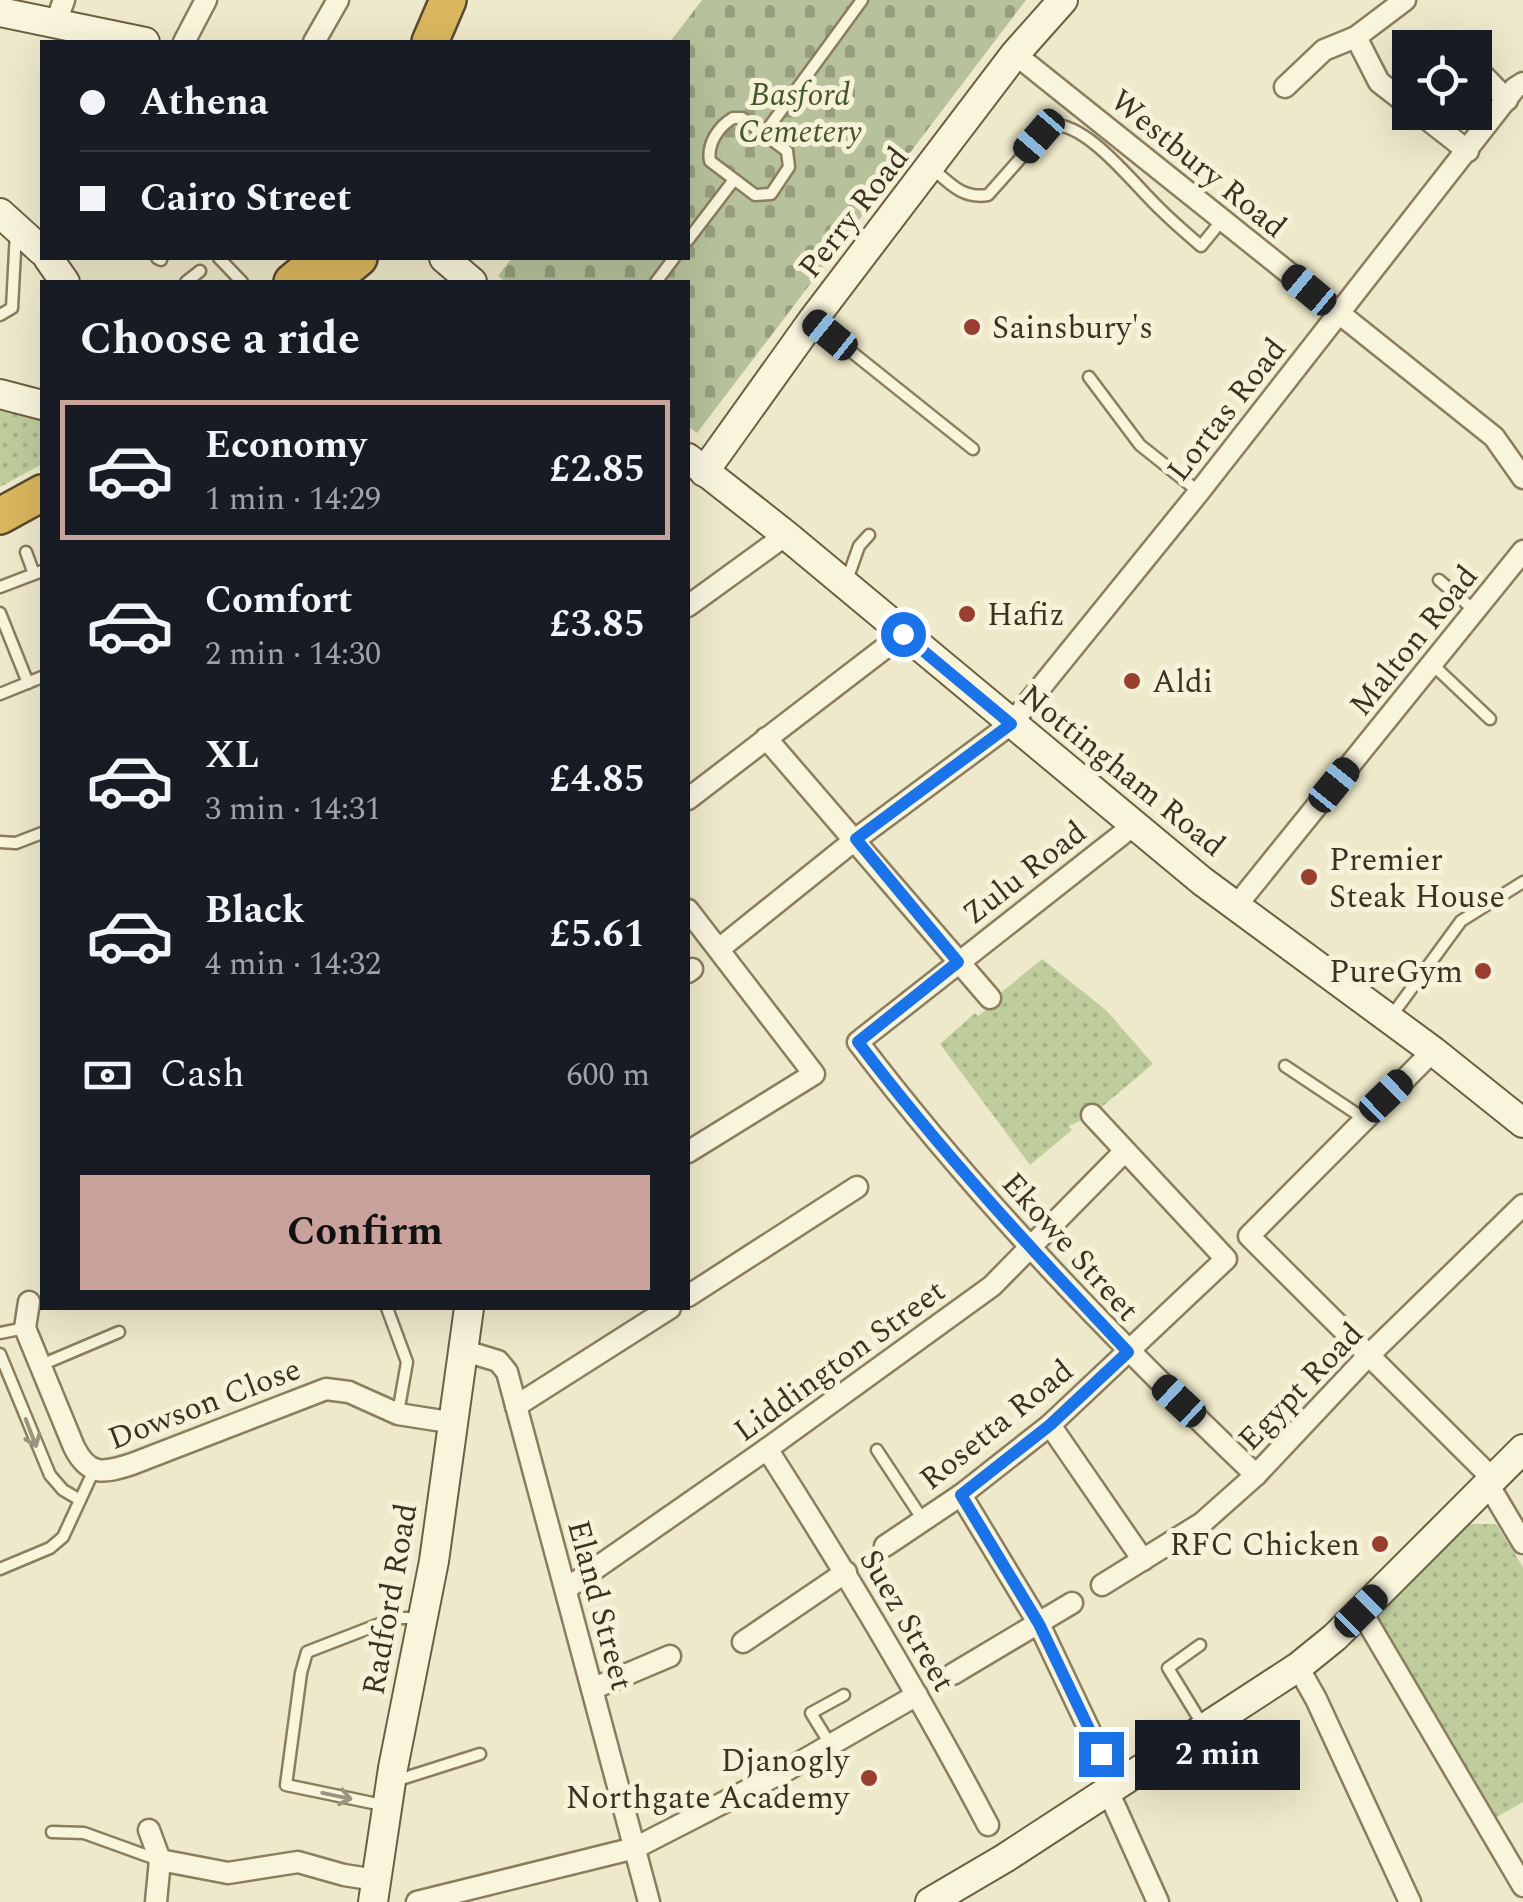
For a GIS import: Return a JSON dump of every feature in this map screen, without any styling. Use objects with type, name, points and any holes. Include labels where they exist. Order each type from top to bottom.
[{"type":"highway","points":[[431,40],[448,0]]},
{"type":"highway","points":[[453,40],[469,0]]},
{"type":"highway","points":[[294,280],[318,260]]},
{"type":"highway","points":[[332,280],[356,260]]},
{"type":"highway","points":[[0,516],[40,494]]},
{"type":"street","points":[[185,40],[206,0]]},
{"type":"street","points":[[315,40],[338,0]]},
{"type":"street","name":"Perry Road","points":[[696,465],[932,168],[1015,54],[1062,0]]},
{"type":"street","points":[[1285,87],[1324,50],[1356,37],[1405,0]]},
{"type":"street","points":[[0,12],[60,12],[139,40]]},
{"type":"street","points":[[1356,37],[1380,82],[1392,92]]},
{"type":"street","name":"Westbury Road","points":[[1015,54],[1494,437],[1523,478]]},
{"type":"street","name":"Lortas Road","points":[[719,949],[856,839],[1011,724],[1523,82]]},
{"type":"street","points":[[1492,86],[1506,100]]},
{"type":"street","points":[[1441,130],[1468,151]]},
{"type":"street","points":[[8,220],[40,249]]},
{"type":"street","points":[[446,260],[470,280]]},
{"type":"street","points":[[0,394],[40,404]]},
{"type":"street","name":"Nottingham Road","points":[[696,465],[1236,906],[1390,1018],[1523,1123]]},
{"type":"street","points":[[690,605],[786,535]]},
{"type":"street","name":"Malton Road","points":[[1236,906],[1523,552]]},
{"type":"street","points":[[690,797],[903,634]]},
{"type":"street","points":[[766,738],[990,998]]},
{"type":"street","name":"Zulu Road","points":[[858,1042],[1134,824]]},
{"type":"street","points":[[690,913],[814,1074],[690,1151]]},
{"type":"street","name":"Ekowe Street","points":[[858,1042],[1028,1247],[1128,1352],[1256,1474]]},
{"type":"street","points":[[1433,1052],[1249,1236],[1490,1482],[1523,1543]]},
{"type":"street","points":[[1092,1115],[1124,1152]]},
{"type":"street","name":"Liddington Street","points":[[566,1589],[767,1450],[992,1286],[1124,1152]]},
{"type":"street","name":"Rosetta Road","points":[[886,1546],[961,1495],[1050,1425],[1226,1258],[1124,1152]]},
{"type":"street","points":[[690,1295],[857,1187]]},
{"type":"street","name":"Egypt Road","points":[[1102,1585],[1202,1523],[1256,1474],[1367,1357],[1523,1205]]},
{"type":"street","points":[[25,1328],[29,1302]]},
{"type":"street","name":"Radford Road","points":[[375,1891],[455,1423],[470,1310]]},
{"type":"street","points":[[516,1406],[667,1310]]},
{"type":"street","name":"Dowson Close","points":[[25,1328],[74,1448],[81,1461],[94,1470],[106,1472],[132,1464],[326,1389],[349,1392],[398,1414],[455,1423]]},
{"type":"street","name":"Eland Street","points":[[465,1351],[498,1361],[506,1372],[649,1902]]},
{"type":"street","points":[[1050,1425],[1143,1560]]},
{"type":"street","points":[[930,1902],[1298,1668],[1361,1611],[1523,1449]]},
{"type":"street","name":"Suez Street","points":[[767,1450],[846,1572],[952,1754],[988,1825]]},
{"type":"street","points":[[961,1495],[1039,1624],[1158,1902]]},
{"type":"street","points":[[742,1642],[846,1572]]},
{"type":"street","points":[[954,1674],[1072,1603]]},
{"type":"street","points":[[1361,1611],[1523,1886]]},
{"type":"street","points":[[592,1690],[670,1656]]},
{"type":"street","points":[[1298,1668],[1316,1698],[1410,1902]]},
{"type":"street","points":[[418,1902],[476,1895],[634,1848],[917,1696]]},
{"type":"street","points":[[149,1830],[160,1860],[156,1902]]},
{"type":"street","points":[[160,1860],[228,1873],[298,1862],[344,1875],[375,1891]]},
{"type":"lane","points":[[764,134],[862,0]]},
{"type":"lane","points":[[742,118],[788,151],[789,167],[771,194],[756,196],[733,180],[710,162],[710,145],[726,122],[742,118]]},
{"type":"lane","points":[[932,168],[970,196],[988,194],[1050,125],[1060,124],[1081,134],[1201,246],[1223,218]]},
{"type":"lane","points":[[690,237],[733,180]]},
{"type":"lane","points":[[0,314],[12,308],[6,267],[8,220]]},
{"type":"lane","points":[[220,260],[240,280]]},
{"type":"lane","points":[[189,280],[200,271]]},
{"type":"lane","points":[[812,321],[972,448]]},
{"type":"lane","points":[[1089,376],[1140,444],[1199,492]]},
{"type":"lane","points":[[845,586],[860,546],[869,535]]},
{"type":"lane","points":[[0,587],[38,572],[26,552]]},
{"type":"lane","points":[[1439,580],[1475,611]]},
{"type":"lane","points":[[0,614],[28,683]]},
{"type":"lane","points":[[1432,664],[1490,719]]},
{"type":"lane","points":[[0,694],[40,678]]},
{"type":"lane","points":[[0,842],[9,844],[40,835]]},
{"type":"lane","points":[[1390,1018],[1461,921],[1521,886]]},
{"type":"lane","points":[[1285,1066],[1363,1118]]},
{"type":"lane","points":[[388,1310],[407,1362],[398,1414]]},
{"type":"lane","points":[[0,1333],[25,1328]]},
{"type":"lane","points":[[40,1365],[119,1332]]},
{"type":"lane","points":[[0,1354],[50,1476],[80,1500]]},
{"type":"lane","points":[[877,1450],[924,1520]]},
{"type":"lane","points":[[0,1569],[50,1548],[63,1537],[94,1470]]},
{"type":"lane","points":[[423,1618],[396,1618],[308,1652],[301,1673],[286,1785],[389,1794],[480,1754]]},
{"type":"lane","points":[[1200,1645],[1168,1668],[1204,1728]]},
{"type":"lane","points":[[830,1745],[811,1712],[844,1694]]},
{"type":"lane","points":[[52,1832],[84,1833],[160,1860]]},
{"type":"green space","name":"Basford Cemetery","points":[[702,0],[1026,0],[697,433],[690,428],[690,280],[503,280],[498,276],[510,260],[690,260],[690,40],[672,40]]},
{"type":"green space","points":[[0,400],[40,411],[40,465],[0,487]]},
{"type":"green space","points":[[1042,959],[1107,1011],[1153,1064],[1092,1115],[1069,1126],[1072,1130],[1030,1165],[940,1044],[975,1013],[978,1016],[1000,999],[998,995]]},
{"type":"green space","points":[[1467,1524],[1496,1524],[1523,1567],[1523,1802],[1495,1818],[1374,1613]]},
{"type":"place","name":"Sainsbury's","points":[[972,327]]},
{"type":"place","name":"Hafiz","points":[[967,614]]},
{"type":"place","name":"Aldi","points":[[1132,681]]},
{"type":"place","name":"Premier Steak House","points":[[1309,877]]},
{"type":"place","name":"PureGym","points":[[1483,971]]},
{"type":"place","name":"RFC Chicken","points":[[1380,1544]]},
{"type":"place","name":"Djanogly Northgate Academy","points":[[869,1778]]},
{"type":"route","points":[[903,634],[1011,724],[856,839],[958,962],[858,1042],[1028,1247],[1128,1352],[1050,1425],[961,1495],[1039,1624],[1101,1754]]}]
